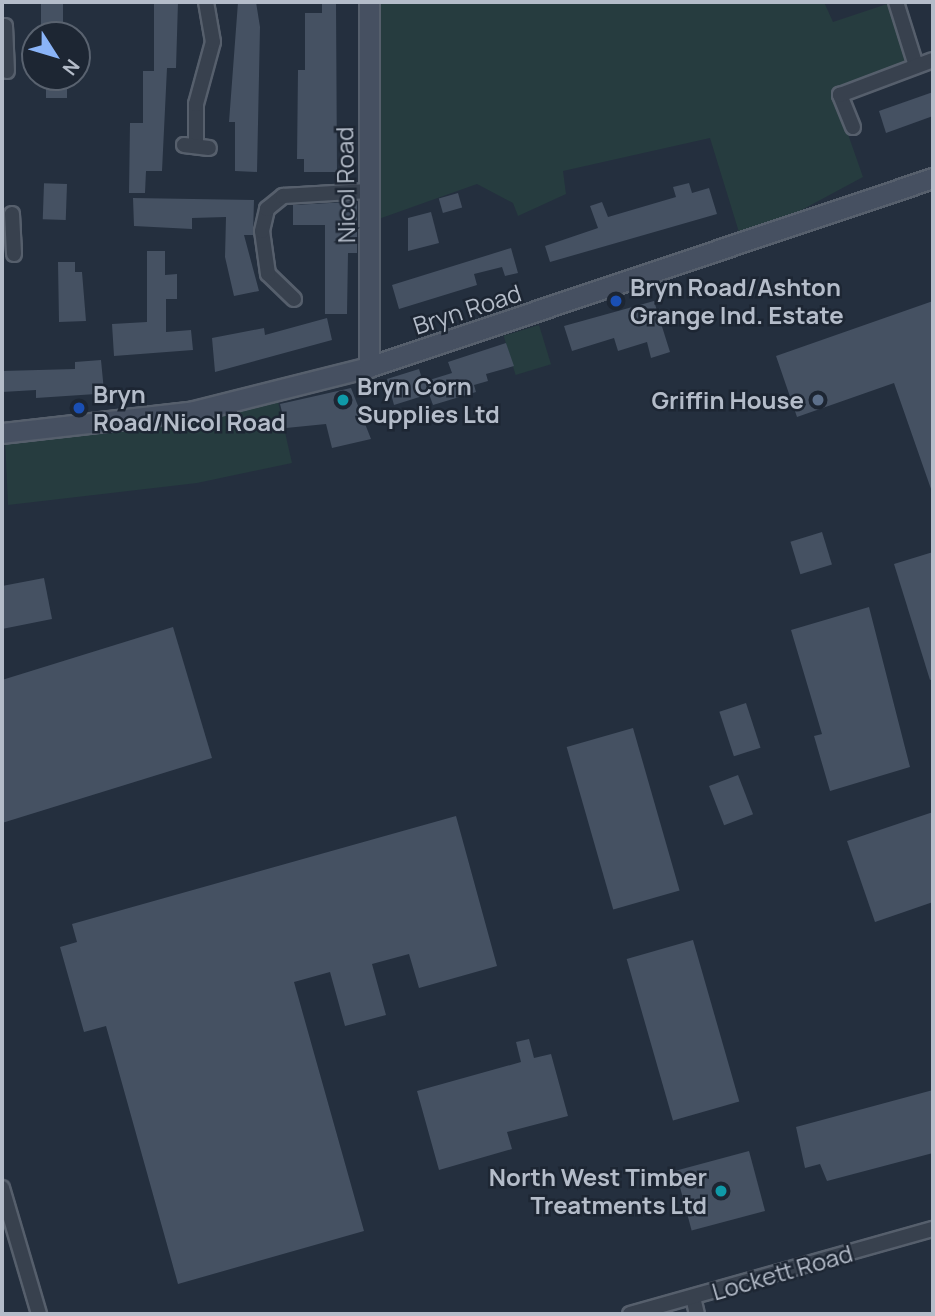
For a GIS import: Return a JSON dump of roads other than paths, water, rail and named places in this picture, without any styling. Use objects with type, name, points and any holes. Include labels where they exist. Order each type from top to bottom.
[{"type":"main road","name":"Nicol Road","points":[[369,2],[369,367]]},
{"type":"main road","name":"Bryn Road","points":[[2,433],[194,411],[369,367],[933,178]]},
{"type":"street","points":[[196,145],[196,104],[213,43],[206,2]]},
{"type":"street","points":[[896,2],[916,66]]},
{"type":"street","points":[[5,26],[7,71]]},
{"type":"street","points":[[853,127],[841,95],[933,60]]},
{"type":"street","points":[[294,299],[268,274],[262,231],[267,209],[283,196],[368,191]]},
{"type":"street","points":[[12,214],[8,238],[14,254]]},
{"type":"street","points":[[2,1188],[39,1314]]},
{"type":"street","name":"Lockett Road","points":[[630,1314],[933,1229]]},
{"type":"street","points":[[693,1297],[697,1314]]},
{"type":"place","name":"Bryn Road/Ashton Grange Ind. Estate","points":[[616,301]]},
{"type":"place","name":"Bryn Corn Supplies Ltd","points":[[343,400]]},
{"type":"place","name":"Griffin House","points":[[818,400]]},
{"type":"place","name":"Bryn Road/Nicol Road","points":[[79,408]]},
{"type":"place","name":"North West Timber Treatments Ltd","points":[[721,1191]]}]
